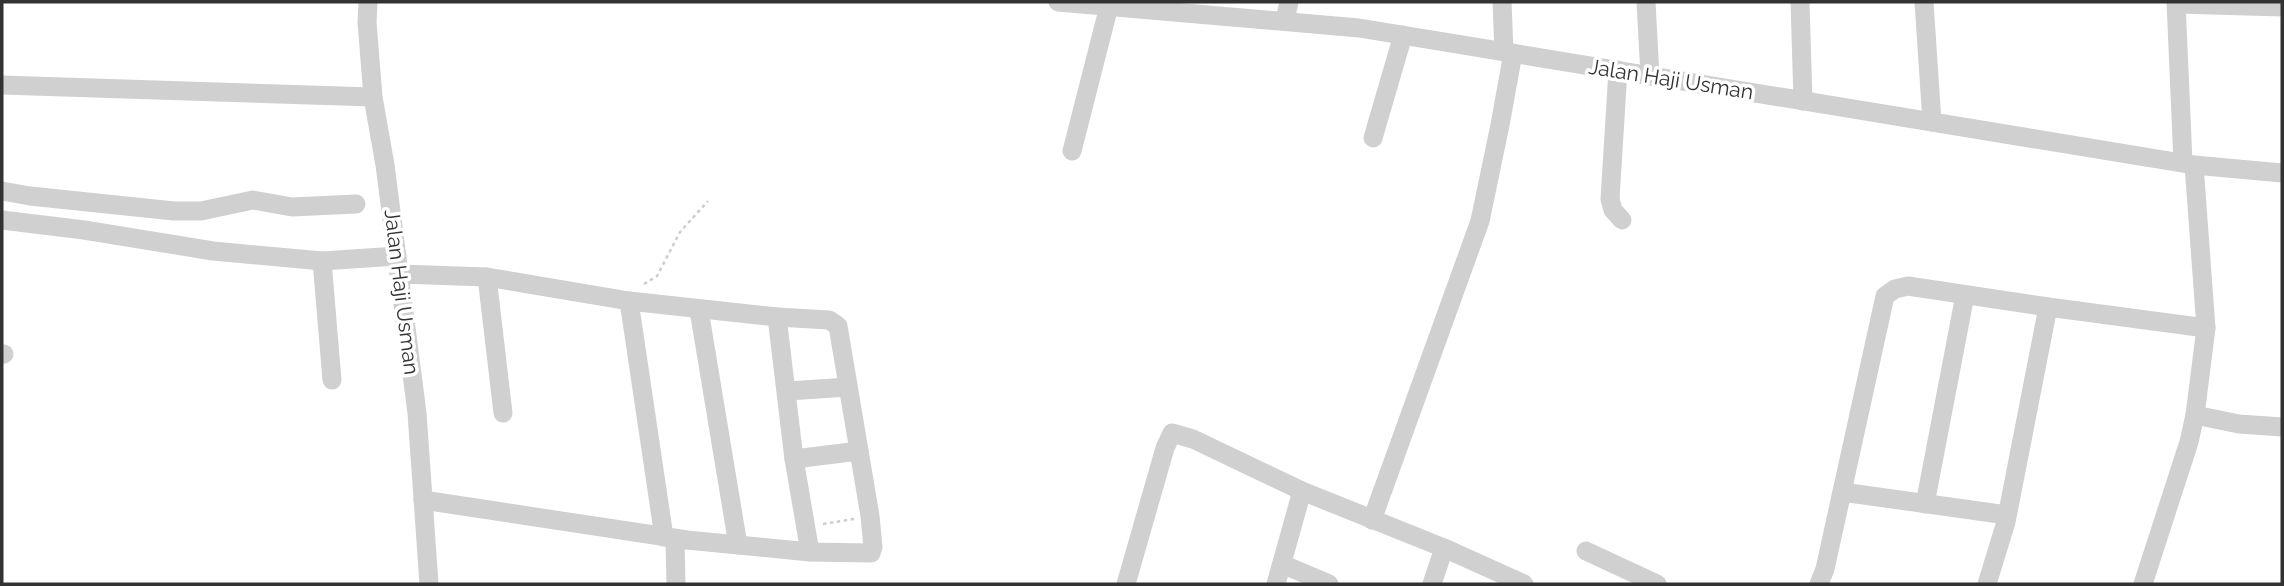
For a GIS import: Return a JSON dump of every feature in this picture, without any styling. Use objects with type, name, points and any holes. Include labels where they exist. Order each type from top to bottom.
[{"type":"street","name":"Jalan Haji Usman","points":[[368,2],[373,97],[417,413],[429,584]]},
{"type":"street","name":"Jalan Haji Usman","points":[[1058,2],[1287,11],[1403,35],[2189,164],[2282,173]]},
{"type":"street","points":[[1372,520],[1480,221],[1500,125],[1508,52],[1502,2]]},
{"type":"street","points":[[1646,2],[1650,76]]},
{"type":"street","points":[[1800,2],[1803,101]]},
{"type":"street","points":[[1924,2],[1932,122]]},
{"type":"street","points":[[2143,584],[2189,442],[2206,328],[2176,3],[2282,7]]},
{"type":"street","points":[[1072,151],[1109,6]]},
{"type":"street","points":[[1373,138],[1403,35]]},
{"type":"street","points":[[1618,71],[1610,199],[1622,220]]},
{"type":"street","points":[[2,85],[373,97]]},
{"type":"street","points":[[2,191],[174,211],[201,211],[253,201],[292,207],[356,204]]},
{"type":"street","points":[[2,220],[213,251],[398,265],[699,310],[829,320],[838,326],[873,547],[871,553],[810,552],[669,538],[423,500]]},
{"type":"street","points":[[322,261],[332,380]]},
{"type":"street","points":[[487,277],[503,413]]},
{"type":"street","points":[[1819,584],[1825,569],[1885,296],[1895,289],[1908,286],[2206,328]]},
{"type":"street","points":[[1925,504],[1965,295]]},
{"type":"street","points":[[625,300],[676,584]]},
{"type":"street","points":[[1987,584],[2007,516],[2048,307]]},
{"type":"street","points":[[699,310],[738,545]]},
{"type":"street","points":[[777,317],[788,391],[794,459],[810,552]]},
{"type":"street","points":[[788,391],[848,387]]},
{"type":"street","points":[[2195,415],[2239,424],[2282,427]]},
{"type":"street","points":[[1126,584],[1165,448],[1172,433],[1193,439],[1303,491],[1444,548],[1524,584]]},
{"type":"street","points":[[794,459],[859,451]]},
{"type":"street","points":[[1276,584],[1303,491]]},
{"type":"street","points":[[1842,492],[2007,516]]},
{"type":"street","points":[[1432,584],[1444,548]]},
{"type":"street","points":[[1586,551],[1657,584]]},
{"type":"street","points":[[1282,564],[1329,584]]},
{"type":"path","points":[[625,300],[657,276],[680,232],[708,201]]},
{"type":"path","points":[[806,526],[870,516]]}]
